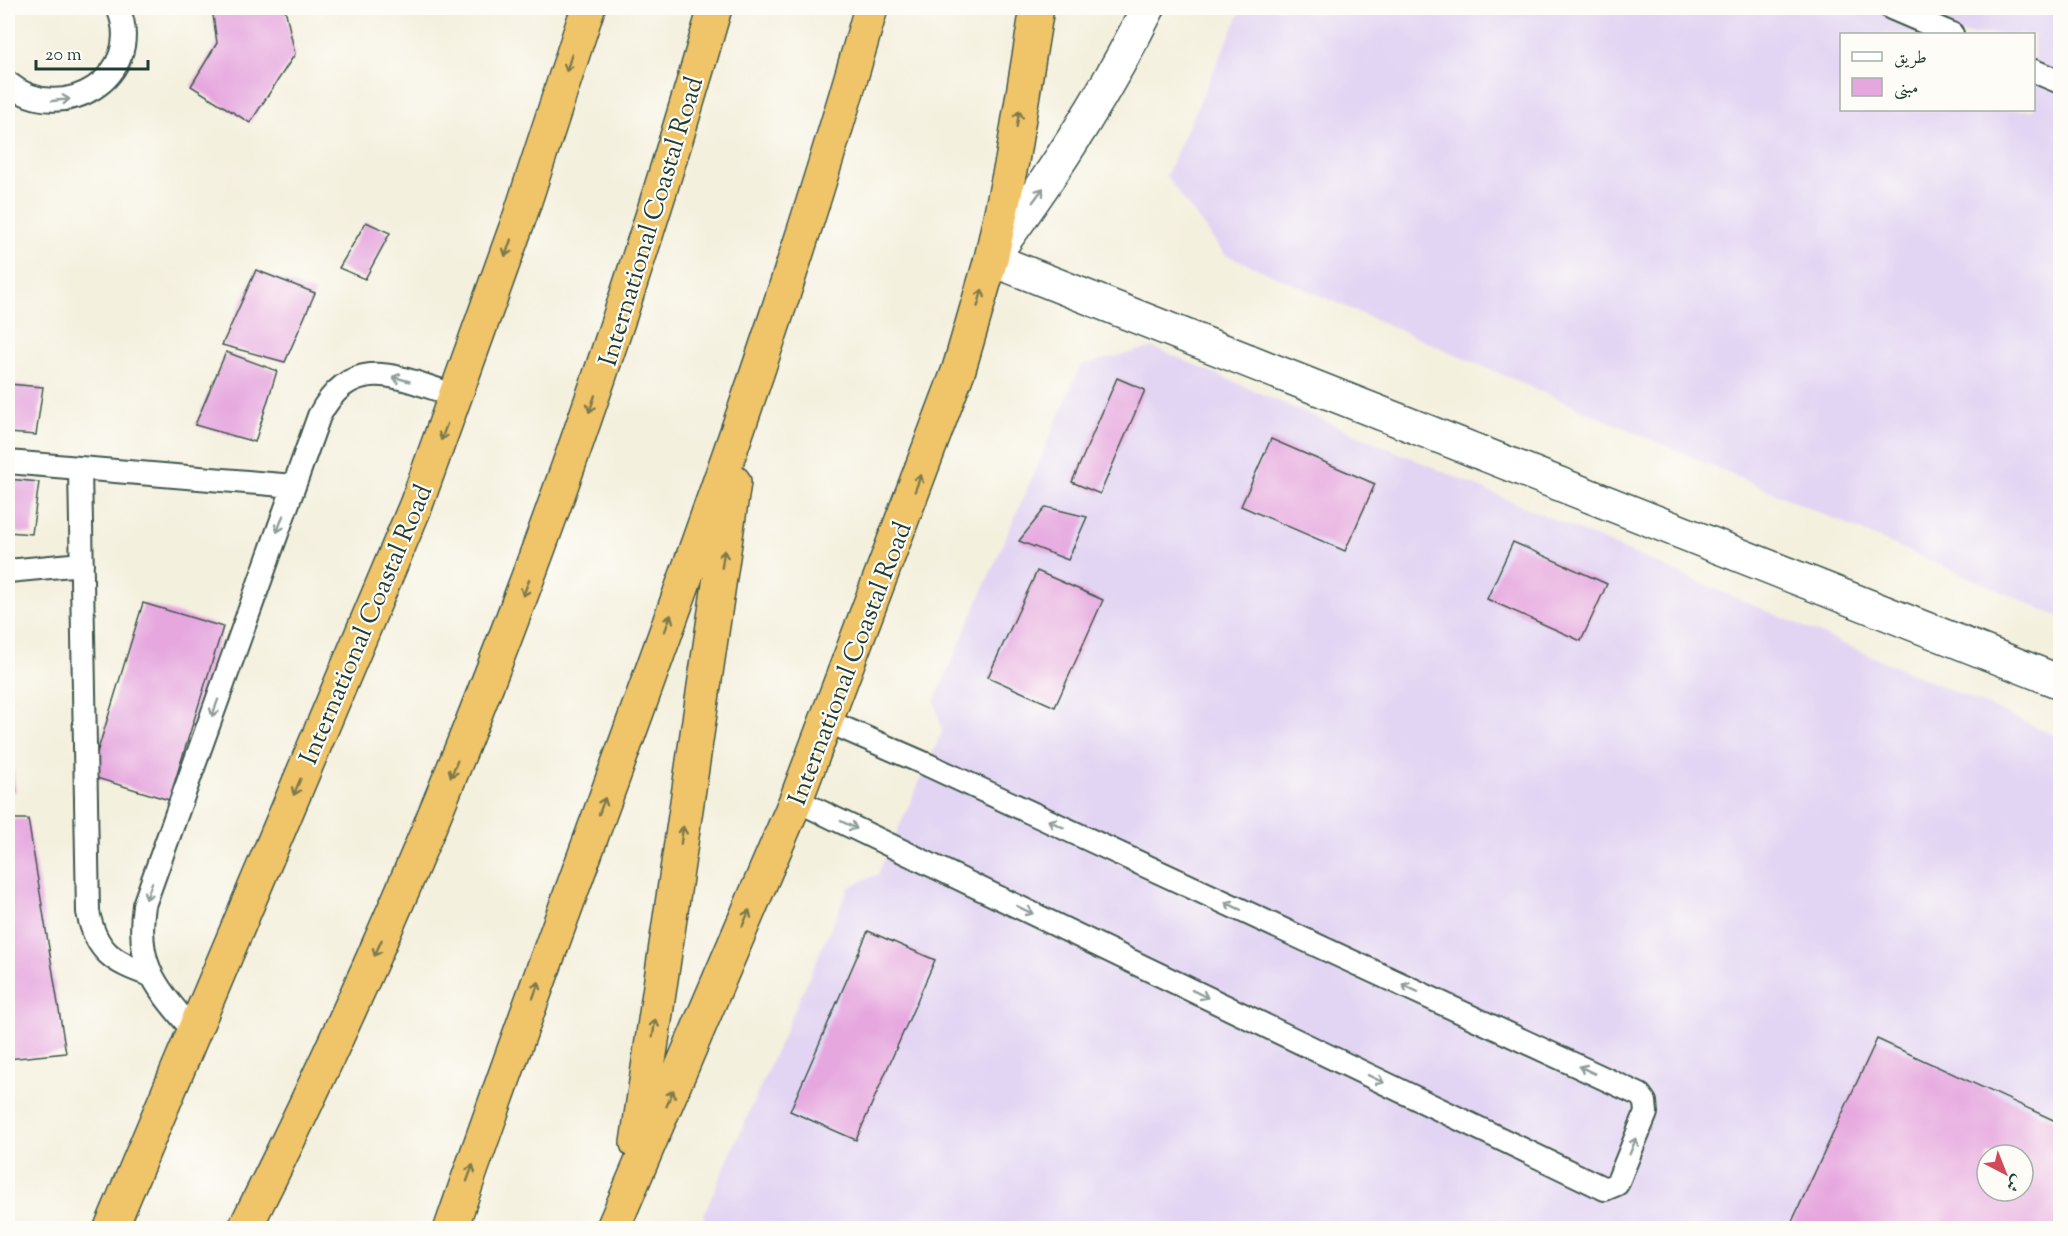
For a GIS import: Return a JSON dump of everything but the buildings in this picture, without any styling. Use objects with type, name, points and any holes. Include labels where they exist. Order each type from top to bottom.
[{"type":"highway","name":"International Coastal Road","points":[[111,1228],[416,505],[457,396],[588,8]]},
{"type":"highway","name":"International Coastal Road","points":[[245,1228],[351,1008],[420,853],[546,536],[614,341],[669,167],[715,8]]},
{"type":"highway","points":[[451,1228],[744,411],[800,247],[871,8]]},
{"type":"highway","name":"International Coastal Road","points":[[613,1228],[796,800],[960,369],[991,259],[1012,161],[1036,8]]},
{"type":"highway","points":[[630,1190],[744,411]]},
{"type":"street","points":[[1148,8],[1088,117],[1042,190],[991,259],[2061,682]]},
{"type":"lane","points":[[8,84],[25,95],[43,101],[72,98],[99,86],[112,71],[120,53],[124,34],[118,8]]},
{"type":"lane","points":[[1891,8],[1950,33]]},
{"type":"lane","points":[[2035,70],[2061,82]]},
{"type":"lane","points":[[194,1032],[150,975],[142,952],[140,928],[144,905],[320,416],[329,397],[345,382],[365,375],[386,375],[457,396]]},
{"type":"lane","points":[[8,462],[294,486]]},
{"type":"lane","points":[[80,468],[88,912],[91,928],[98,944],[124,966],[150,975]]},
{"type":"lane","points":[[8,572],[82,564]]},
{"type":"lane","points":[[796,800],[1605,1189],[1617,1184],[1646,1113],[1645,1102],[1640,1095],[950,775],[827,721]]},
{"type":"shaded area","points":[[1242,8],[2060,8],[2060,617],[1224,254],[1166,176]]},
{"type":"shaded area","points":[[1153,347],[2060,737],[2060,1228],[710,1228],[703,1216],[849,887],[878,874],[942,732],[935,700],[1081,365]]}]
